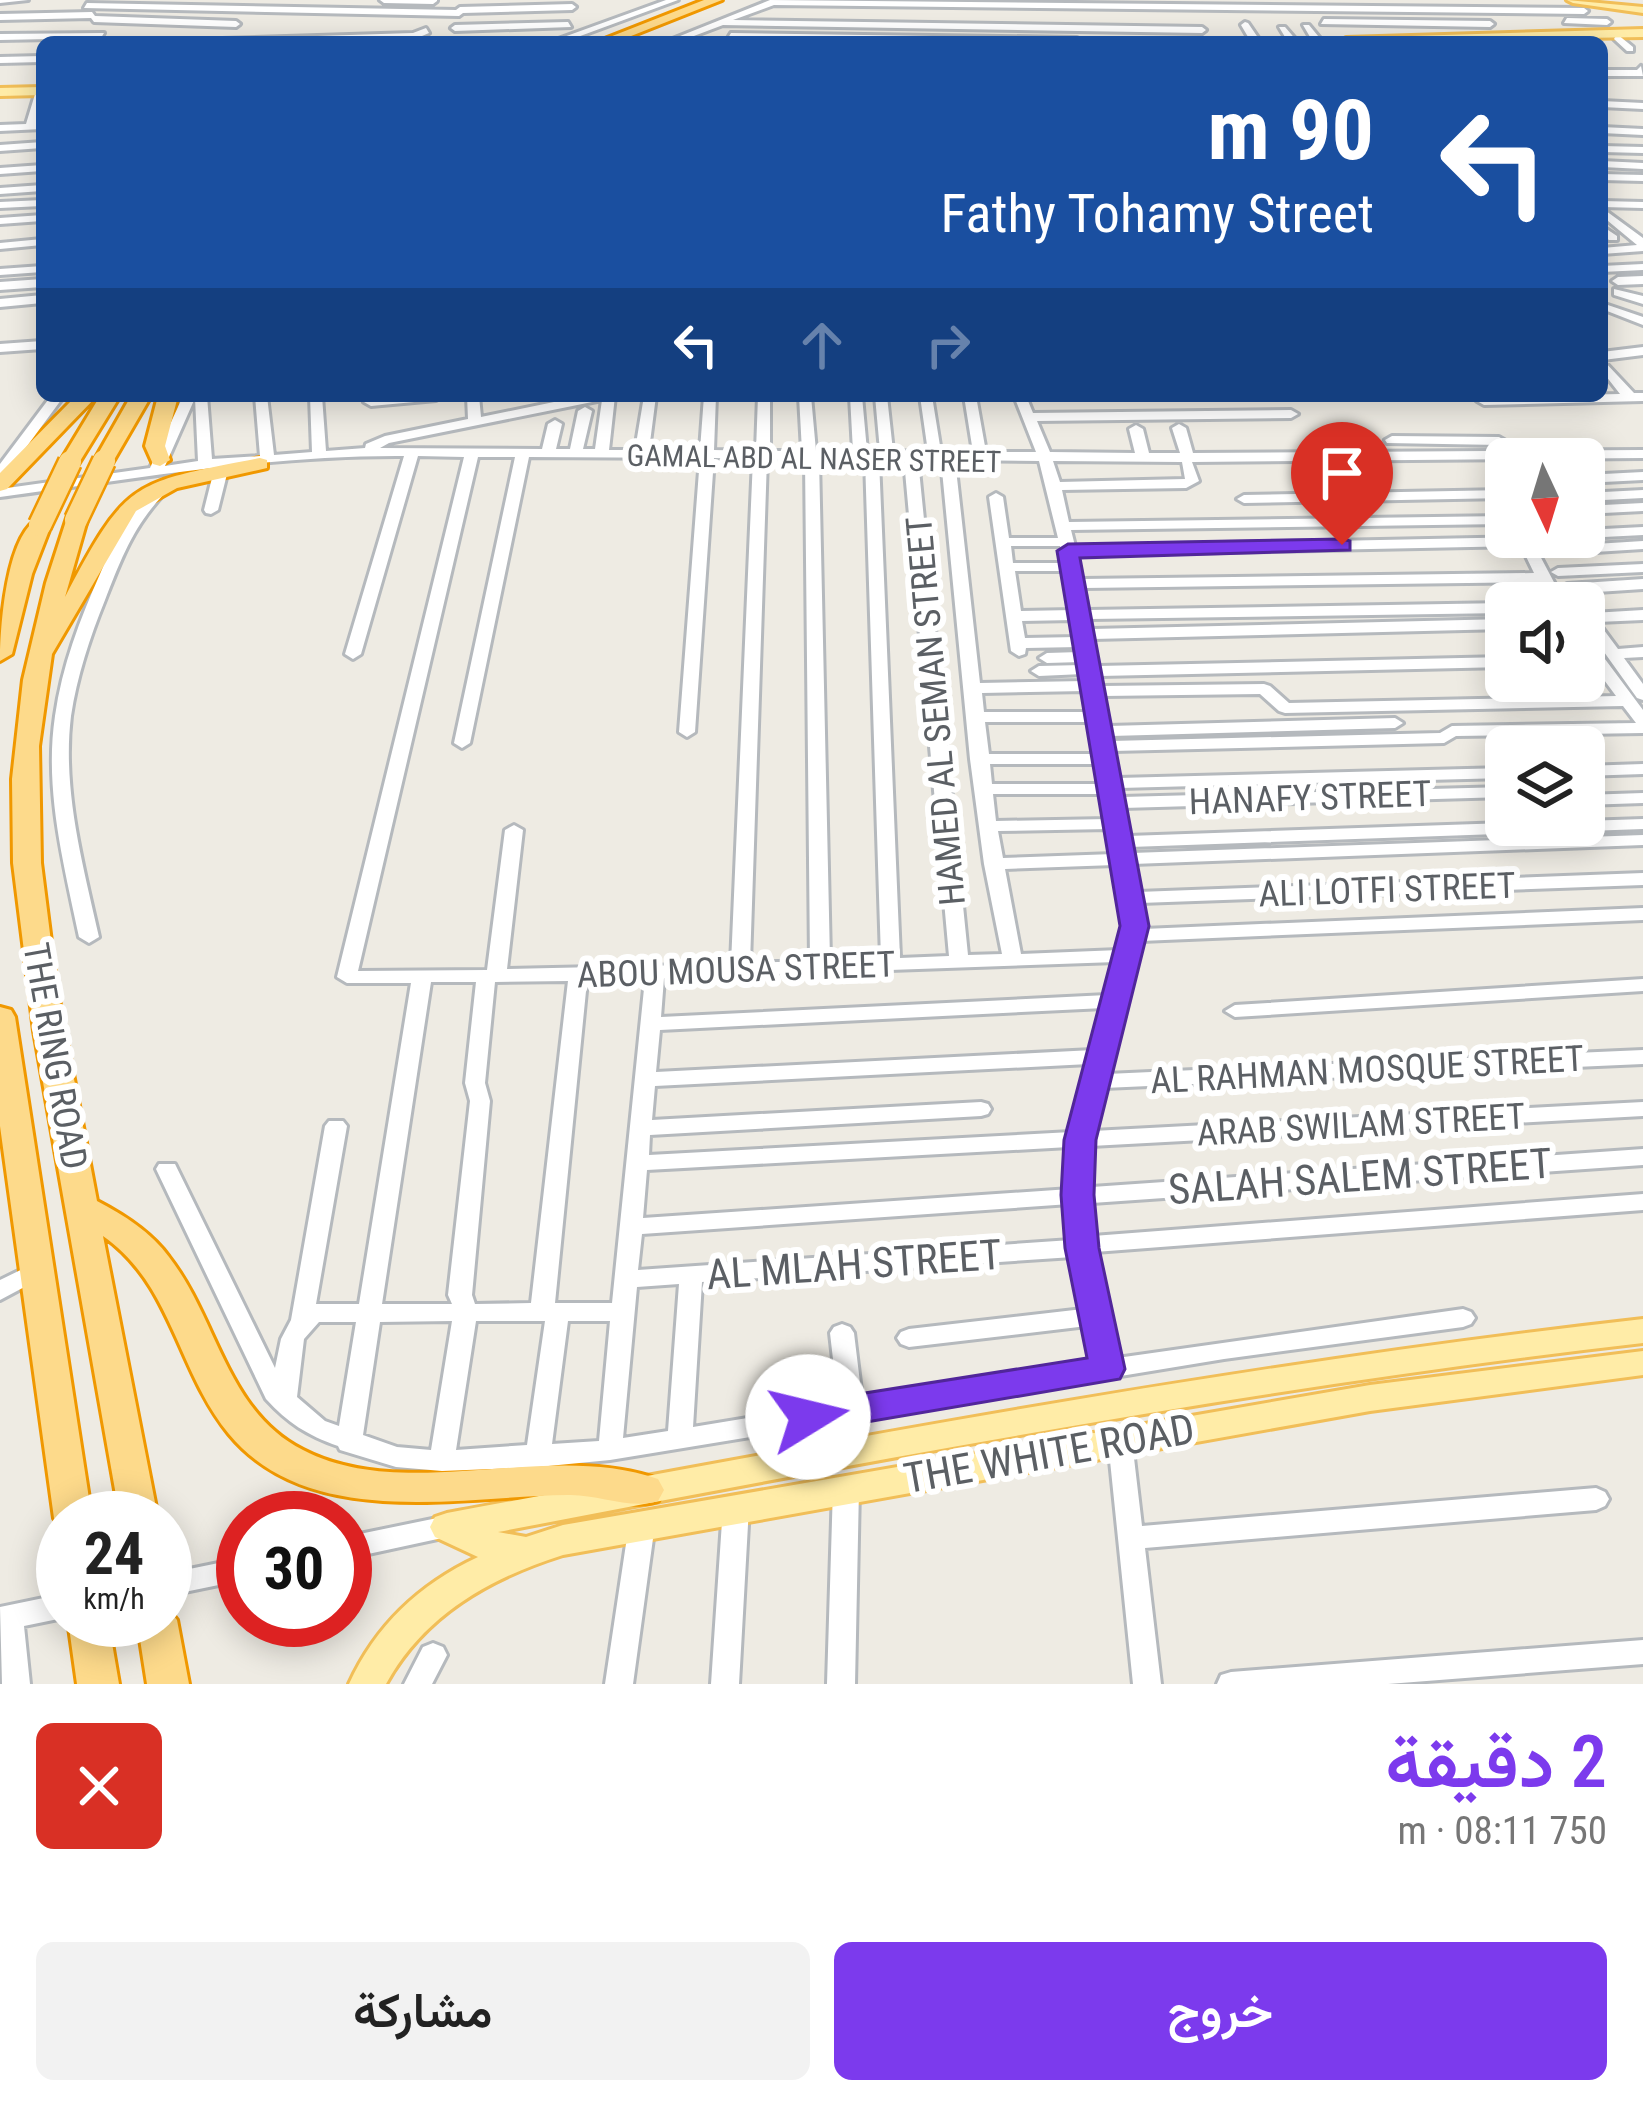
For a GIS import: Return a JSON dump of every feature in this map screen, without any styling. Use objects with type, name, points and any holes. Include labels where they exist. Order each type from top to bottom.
[{"type":"highway","points":[[620,36],[716,0]]},
{"type":"highway","points":[[646,36],[741,0]]},
{"type":"highway","points":[[0,493],[82,402]]},
{"type":"highway","points":[[0,654],[21,574],[40,525],[106,402]]},
{"type":"highway","name":"THE RING ROAD","points":[[134,1491],[44,998],[27,873],[25,779],[39,654],[76,520],[138,402]]},
{"type":"highway","points":[[158,466],[155,446],[166,402]]},
{"type":"highway","points":[[39,654],[69,618],[113,527],[135,500],[163,486],[269,461]]},
{"type":"highway","name":"THE RING ROAD","points":[[0,1017],[69,1491]]},
{"type":"highway","points":[[82,1208],[120,1229],[150,1256],[172,1288],[224,1404],[252,1438],[294,1464],[371,1483],[571,1479],[644,1507]]},
{"type":"highway","points":[[92,1647],[98,1684]]},
{"type":"highway","points":[[161,1647],[167,1682]]},
{"type":"main road","points":[[1573,0],[1643,7]]},
{"type":"main road","points":[[1618,0],[1643,7]]},
{"type":"main road","points":[[1595,36],[1643,34]]},
{"type":"main road","points":[[1608,37],[1643,34]]},
{"type":"main road","points":[[0,90],[36,89]]},
{"type":"main road","name":"THE WHITE ROAD","points":[[367,1684],[387,1648],[424,1607],[469,1577],[524,1551],[644,1507],[931,1434],[1482,1350],[1643,1331]]},
{"type":"main road","name":"THE WHITE ROAD","points":[[447,1527],[644,1507],[736,1507],[1370,1398],[1643,1363]]},
{"type":"main road","points":[[447,1527],[481,1543],[524,1551]]},
{"type":"street","points":[[0,9],[24,0]]},
{"type":"street","points":[[249,11],[261,0]]},
{"type":"street","points":[[300,36],[320,0]]},
{"type":"street","points":[[384,0],[459,13]]},
{"type":"street","points":[[724,24],[1197,13],[1242,0]]},
{"type":"street","points":[[1377,0],[1607,22]]},
{"type":"street","points":[[571,36],[637,6],[668,1]]},
{"type":"street","points":[[688,36],[776,1],[953,2],[1197,13],[1286,22],[1371,21],[1540,5]]},
{"type":"street","points":[[1324,22],[1344,32],[1371,21],[1516,2]]},
{"type":"street","points":[[0,37],[94,20],[119,3],[311,13],[571,12]]},
{"type":"street","points":[[0,9],[94,20],[236,24]]},
{"type":"street","points":[[209,36],[227,10]]},
{"type":"street","points":[[819,10],[1584,11]]},
{"type":"street","points":[[257,36],[270,11]]},
{"type":"street","points":[[1470,11],[1518,36]]},
{"type":"street","points":[[380,24],[459,13],[571,12]]},
{"type":"street","points":[[600,26],[602,13]]},
{"type":"street","points":[[770,16],[851,21]]},
{"type":"street","points":[[0,27],[94,20],[140,33]]},
{"type":"street","points":[[1371,21],[1392,36]]},
{"type":"street","points":[[1371,21],[1375,36]]},
{"type":"street","points":[[163,36],[172,22]]},
{"type":"street","points":[[1286,22],[1291,36]]},
{"type":"street","points":[[724,24],[730,36]]},
{"type":"street","points":[[1245,25],[1252,36]]},
{"type":"street","points":[[1306,27],[1313,36]]},
{"type":"street","points":[[415,36],[426,31]]},
{"type":"street","points":[[1617,37],[1630,49]]},
{"type":"street","points":[[0,47],[36,46]]},
{"type":"street","points":[[0,60],[36,64]]},
{"type":"street","points":[[1608,64],[1642,67],[1643,73],[1608,73]]},
{"type":"street","points":[[1608,84],[1643,85]]},
{"type":"street","points":[[1608,95],[1643,96]]},
{"type":"street","points":[[1608,109],[1643,110]]},
{"type":"street","points":[[0,128],[36,126]]},
{"type":"street","points":[[1608,131],[1640,136]]},
{"type":"street","points":[[1608,146],[1640,136]]},
{"type":"street","points":[[0,148],[36,145]]},
{"type":"street","points":[[0,161],[36,158]]},
{"type":"street","points":[[1608,164],[1643,166]]},
{"type":"street","points":[[0,171],[36,168]]},
{"type":"street","points":[[1608,177],[1643,178]]},
{"type":"street","points":[[0,181],[36,178]]},
{"type":"street","points":[[0,190],[36,188]]},
{"type":"street","points":[[1608,192],[1643,194]]},
{"type":"street","points":[[0,206],[36,203]]},
{"type":"street","points":[[1608,209],[1643,205]]},
{"type":"street","points":[[1608,215],[1640,244]]},
{"type":"street","points":[[0,221],[36,218]]},
{"type":"street","points":[[0,234],[36,231]]},
{"type":"street","points":[[1608,236],[1640,244]]},
{"type":"street","points":[[0,246],[36,243]]},
{"type":"street","points":[[1608,251],[1640,244]]},
{"type":"street","points":[[1608,265],[1640,244]]},
{"type":"street","points":[[0,258],[36,255]]},
{"type":"street","points":[[0,272],[36,269]]},
{"type":"street","points":[[1643,280],[1618,287],[1643,300]]},
{"type":"street","points":[[0,286],[36,283]]},
{"type":"street","points":[[23,301],[26,284]]},
{"type":"street","points":[[0,303],[36,300]]},
{"type":"street","points":[[1608,312],[1643,321]]},
{"type":"street","points":[[1608,312],[1643,335]]},
{"type":"street","points":[[0,348],[36,345]]},
{"type":"street","points":[[1608,359],[1643,352]]},
{"type":"street","points":[[1608,364],[1636,397]]},
{"type":"street","points":[[0,473],[53,402]]},
{"type":"street","points":[[158,466],[186,402]]},
{"type":"street","points":[[202,402],[212,469],[211,510]]},
{"type":"street","points":[[0,493],[121,483],[158,466],[212,469],[269,461],[262,402]]},
{"type":"street","points":[[316,402],[319,454]]},
{"type":"street","points":[[371,402],[370,450],[550,402]]},
{"type":"street","points":[[473,402],[475,421]]},
{"type":"street","points":[[505,402],[506,415]]},
{"type":"street","points":[[601,402],[602,451]]},
{"type":"street","points":[[642,451],[649,402]]},
{"type":"street","points":[[687,732],[710,402]]},
{"type":"street","points":[[740,970],[764,402]]},
{"type":"street","points":[[806,402],[820,968]]},
{"type":"street","points":[[858,402],[873,456]]},
{"type":"street","points":[[880,402],[873,456],[891,964]]},
{"type":"street","points":[[928,402],[942,458],[993,864],[1013,960]]},
{"type":"street","points":[[971,402],[980,456]]},
{"type":"street","points":[[1022,402],[1053,486],[1069,554],[1131,898],[1130,945],[1092,1082],[1080,1140],[1077,1195],[1082,1246],[1107,1369]]},
{"type":"street","points":[[1483,402],[1496,438]]},
{"type":"street","points":[[576,451],[584,411]]},
{"type":"street","points":[[1027,417],[1291,414]]},
{"type":"street","points":[[549,451],[555,424]]},
{"type":"street","points":[[1053,486],[1186,484],[1192,481],[1179,428]]},
{"type":"street","points":[[1136,429],[1143,458]]},
{"type":"street","points":[[1392,440],[1485,454]]},
{"type":"street","name":"GAMAL ABD AL NASER STREET","points":[[269,461],[370,450],[471,457],[762,455],[1266,462],[1485,457]]},
{"type":"street","name":"GAMAL ABD AL NASER STREET","points":[[121,483],[370,450],[707,455]]},
{"type":"street","name":"GAMAL ABD AL NASER STREET","points":[[873,456],[1043,460],[1094,450],[1188,461]]},
{"type":"street","points":[[352,654],[411,456]]},
{"type":"street","points":[[462,743],[521,456]]},
{"type":"street","name":"ABOU MOUSA STREET","points":[[471,457],[345,975],[578,975],[1013,960],[1130,945],[1643,914]]},
{"type":"street","points":[[1605,458],[1643,458]]},
{"type":"street","points":[[1605,462],[1643,458]]},
{"type":"street","name":"HAMED AL SEMAN STREET","points":[[911,460],[959,962]]},
{"type":"street","points":[[89,937],[60,795],[59,732],[68,672],[133,518],[161,492],[212,469]]},
{"type":"street","points":[[1605,478],[1643,476]]},
{"type":"street","points":[[1244,499],[1485,491]]},
{"type":"street","points":[[1605,496],[1643,494]]},
{"type":"street","points":[[995,497],[1018,647],[1264,689],[1285,708],[1634,692]]},
{"type":"street","points":[[1605,509],[1643,507]]},
{"type":"street","points":[[1069,554],[1123,525],[1485,516]]},
{"type":"street","points":[[1605,533],[1643,531]]},
{"type":"street","points":[[1004,556],[1485,543]]},
{"type":"street","points":[[1605,544],[1643,545]]},
{"type":"street","points":[[1004,556],[1069,554],[1551,574],[1643,568]]},
{"type":"street","points":[[1542,558],[1557,582]]},
{"type":"street","points":[[1605,602],[1643,584]]},
{"type":"street","points":[[1043,664],[1485,611]]},
{"type":"street","points":[[1605,614],[1643,615]]},
{"type":"street","points":[[1014,616],[1090,658],[1485,662]]},
{"type":"street","points":[[1605,619],[1643,627]]},
{"type":"street","points":[[970,688],[1090,658],[1485,626]]},
{"type":"street","points":[[1605,657],[1643,652]]},
{"type":"street","points":[[974,716],[1103,738],[1446,738],[1452,730],[1643,724],[1634,692],[1605,665]]},
{"type":"street","points":[[980,759],[1103,738],[1395,723]]},
{"type":"street","points":[[1605,770],[1643,769]]},
{"type":"street","points":[[988,826],[1116,817],[1485,775]]},
{"type":"street","points":[[1605,789],[1643,788]]},
{"type":"street","points":[[983,789],[1116,817],[1643,841]]},
{"type":"street","name":"HANAFY STREET","points":[[1116,817],[1485,793]]},
{"type":"street","points":[[1605,799],[1643,798]]},
{"type":"street","points":[[993,864],[1116,817],[1643,824]]},
{"type":"street","points":[[442,1462],[466,1310],[461,1274],[480,1101],[475,1083],[514,830]]},
{"type":"street","name":"ALI LOTFI STREET","points":[[1131,898],[1643,879]]},
{"type":"street","points":[[610,1450],[655,972]]},
{"type":"street","points":[[538,1456],[578,975]]},
{"type":"street","points":[[349,1443],[422,976]]},
{"type":"street","points":[[1235,1011],[1643,985]]},
{"type":"street","points":[[650,1024],[1113,1001]]},
{"type":"street","name":"AL RAHMAN MOSQUE STREET","points":[[1092,1082],[1643,1057]]},
{"type":"street","points":[[645,1079],[1098,1058]]},
{"type":"street","name":"ARAB SWILAM STREET","points":[[636,1163],[1643,1108]]},
{"type":"street","points":[[640,1128],[981,1109]]},
{"type":"street","points":[[284,1403],[294,1329],[302,1318],[336,1126]]},
{"type":"street","name":"SALAH SALEM STREET","points":[[630,1227],[1643,1157]]},
{"type":"street","points":[[167,1169],[266,1378],[284,1403],[316,1428],[396,1457],[442,1462],[610,1450],[1107,1369],[1463,1318]]},
{"type":"street","name":"AL MLAH STREET","points":[[625,1280],[1643,1202]]},
{"type":"street","points":[[0,1291],[37,1270]]},
{"type":"street","points":[[680,1438],[691,1275]]},
{"type":"street","points":[[302,1318],[315,1312],[370,1310],[621,1312]]},
{"type":"street","points":[[909,1338],[1096,1316]]},
{"type":"street","points":[[842,1333],[851,1410]]},
{"type":"street","points":[[1120,1441],[1148,1684]]},
{"type":"street","points":[[841,1684],[846,1488]]},
{"type":"street","points":[[1133,1538],[1596,1499]]},
{"type":"street","points":[[619,1684],[644,1507]]},
{"type":"street","points":[[725,1684],[736,1507]]},
{"type":"street","name":"THE WHITE ROAD","points":[[372,1542],[447,1527]]},
{"type":"street","points":[[16,1684],[5,1618],[36,1612]]},
{"type":"street","points":[[1232,1684],[1643,1652]]},
{"type":"street","points":[[418,1684],[433,1655]]},
{"type":"route","points":[[808,1417],[1107,1369],[1082,1248],[1077,1195],[1080,1140],[1135,926],[1068,551],[1342,545]]}]
